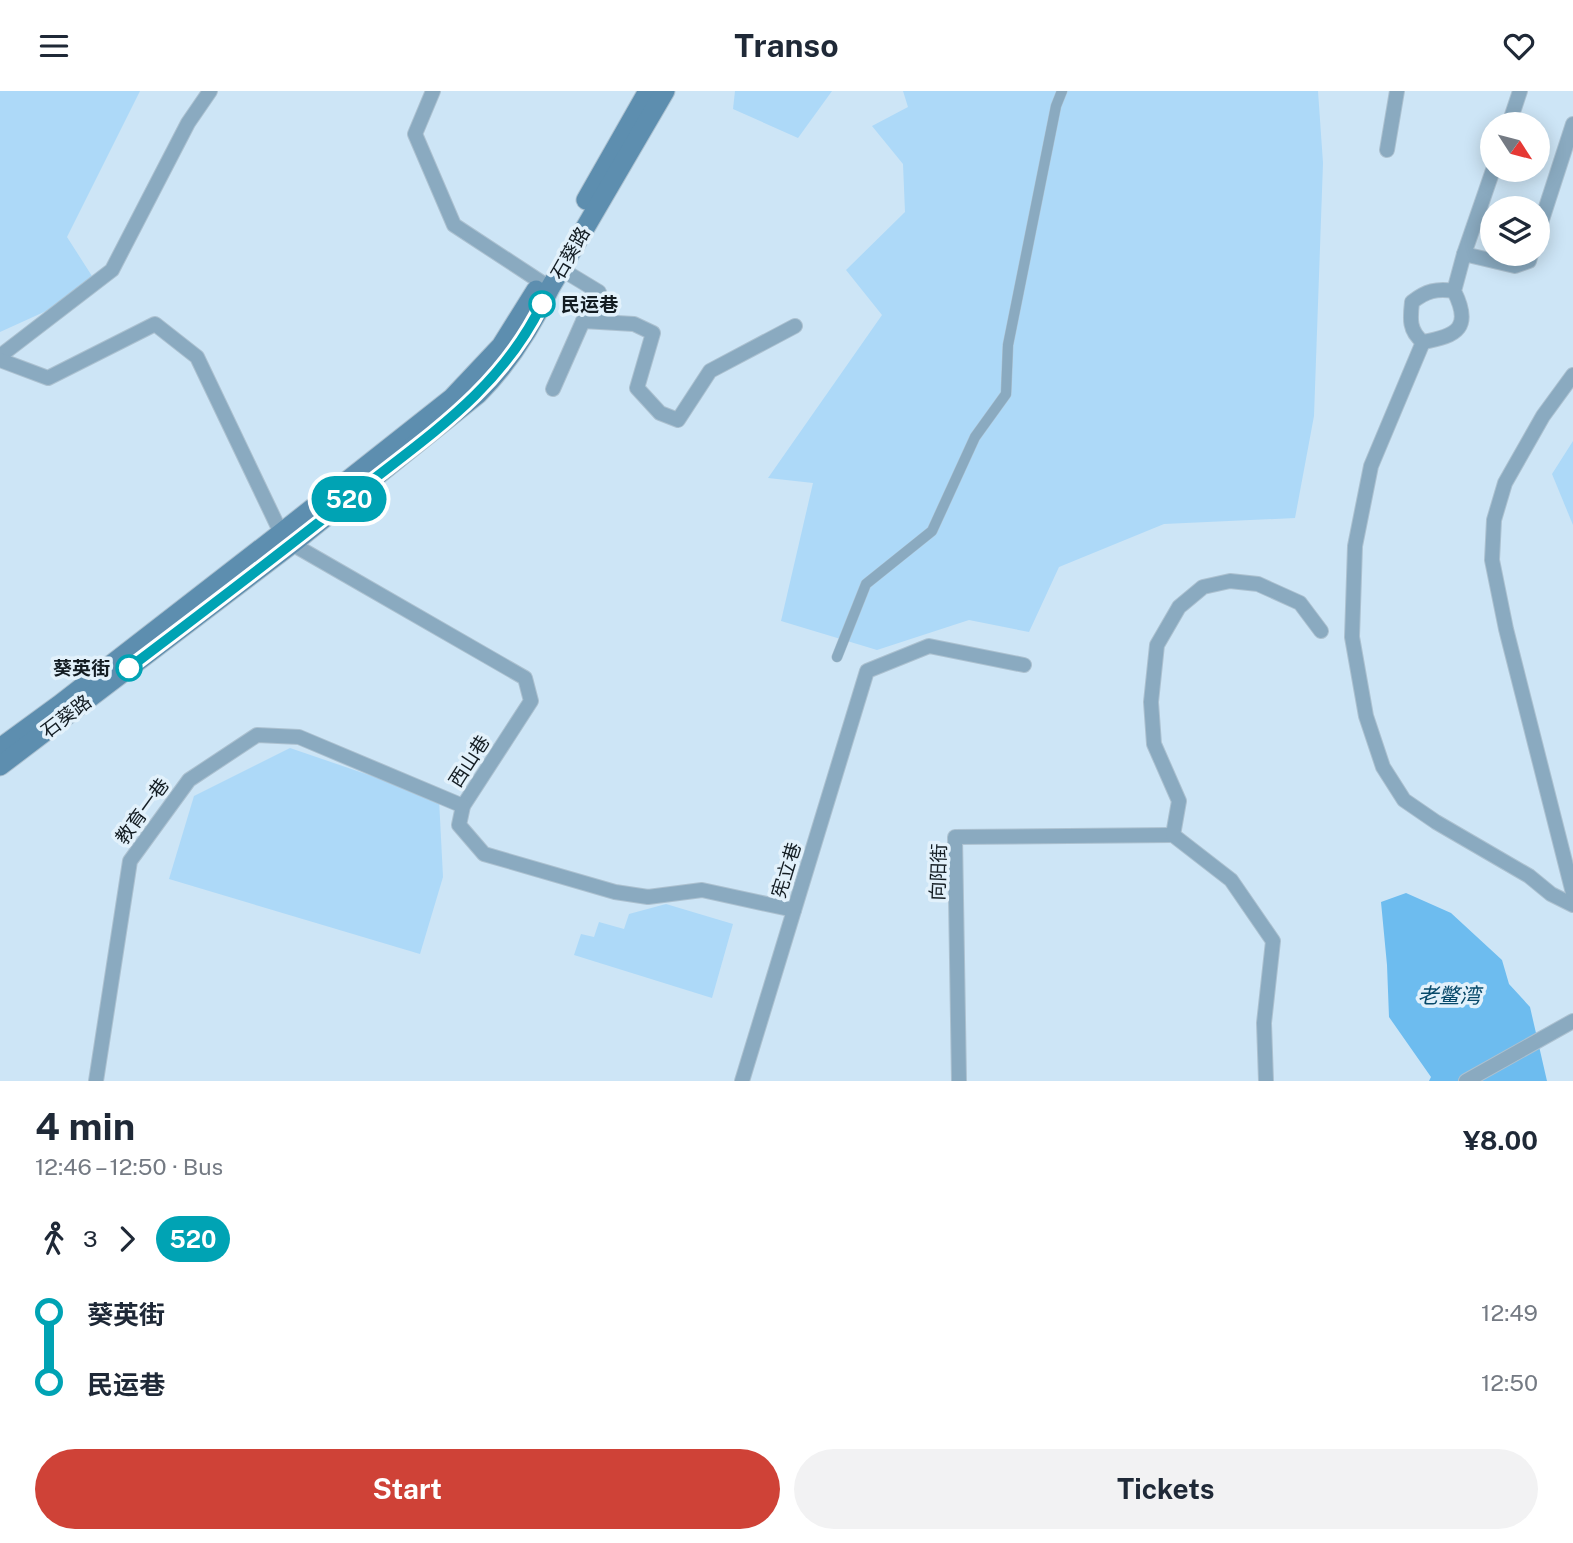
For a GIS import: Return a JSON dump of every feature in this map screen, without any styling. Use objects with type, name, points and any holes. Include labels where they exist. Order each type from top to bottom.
[{"type":"main road","points":[[545,286],[648,91]]},
{"type":"main road","name":"石葵路","points":[[0,766],[287,539],[478,394],[503,367],[534,320],[545,286],[561,269],[665,91]]},
{"type":"main road","points":[[0,748],[287,539]]},
{"type":"street","points":[[210,91],[188,123],[112,270],[0,358],[48,378],[155,324],[197,357],[287,539]]},
{"type":"street","points":[[433,91],[415,134],[454,225],[545,286]]},
{"type":"street","points":[[836,657],[866,585],[932,531],[975,437],[1006,394],[1008,345],[1056,106],[1062,91]]},
{"type":"street","points":[[1387,150],[1397,91]]},
{"type":"street","points":[[1513,112],[1520,91]]},
{"type":"street","points":[[1550,196],[1573,124]]},
{"type":"street","points":[[1454,291],[1439,288],[1423,293],[1412,302],[1410,321],[1414,335],[1423,342],[1449,338],[1461,323],[1463,308],[1454,291],[1489,182]]},
{"type":"street","points":[[1464,254],[1480,258]]},
{"type":"street","points":[[553,389],[599,292],[561,269]]},
{"type":"street","points":[[583,321],[634,324],[653,333],[637,389],[660,413],[678,420],[710,371],[795,326]]},
{"type":"street","points":[[1423,342],[1371,466],[1355,546],[1352,637],[1366,716],[1383,767],[1404,800],[1436,822],[1529,876],[1551,894],[1573,905]]},
{"type":"street","points":[[1573,375],[1543,416],[1505,483],[1494,520],[1492,559],[1517,674],[1573,893]]},
{"type":"street","name":"西山巷","points":[[287,539],[525,678],[531,701],[463,806],[458,825],[484,855],[615,892],[648,897],[702,890],[794,910]]},
{"type":"street","points":[[1266,1081],[1264,1023],[1273,941],[1231,880],[1173,835],[1179,801],[1154,744],[1151,702],[1157,645],[1179,607],[1203,587],[1230,581],[1258,584],[1300,603],[1321,631]]},
{"type":"street","name":"宪立巷","points":[[742,1081],[867,671],[929,646],[1024,665]]},
{"type":"street","name":"教育一巷","points":[[96,1081],[130,861],[189,781],[257,735],[299,737],[463,806]]},
{"type":"street","name":"向阳街","points":[[959,1081],[955,837],[1173,835]]},
{"type":"street","points":[[1466,1081],[1573,1021]]},
{"type":"shaded area","points":[[0,91],[140,91],[67,237],[99,287],[0,332]]},
{"type":"shaded area","points":[[735,91],[832,91],[798,138],[733,109]]},
{"type":"shaded area","points":[[903,91],[1318,91],[1323,163],[1314,416],[1295,518],[1164,524],[1059,567],[1029,632],[969,620],[877,650],[781,621],[813,483],[768,478],[882,315],[846,270],[905,212],[903,164],[872,126],[908,107]]},
{"type":"shaded area","points":[[1573,441],[1573,525],[1552,474]]},
{"type":"shaded area","points":[[290,748],[439,799],[443,877],[420,954],[169,879],[194,796]]},
{"type":"shaded area","points":[[666,904],[733,924],[712,998],[574,955],[581,934],[594,937],[599,922],[624,929],[629,914]]},
{"type":"water","name":"老鳖湾","points":[[1406,893],[1451,913],[1502,960],[1509,984],[1530,1007],[1547,1081],[1429,1081],[1431,1077],[1389,1017],[1381,902]]},
{"type":"bus line","name":"520","points":[[129,668],[292,544],[464,407],[503,367],[542,304]]},
{"type":"place","name":"民运巷","points":[[542,304]]},
{"type":"place","name":"葵英街","points":[[129,668]]}]
